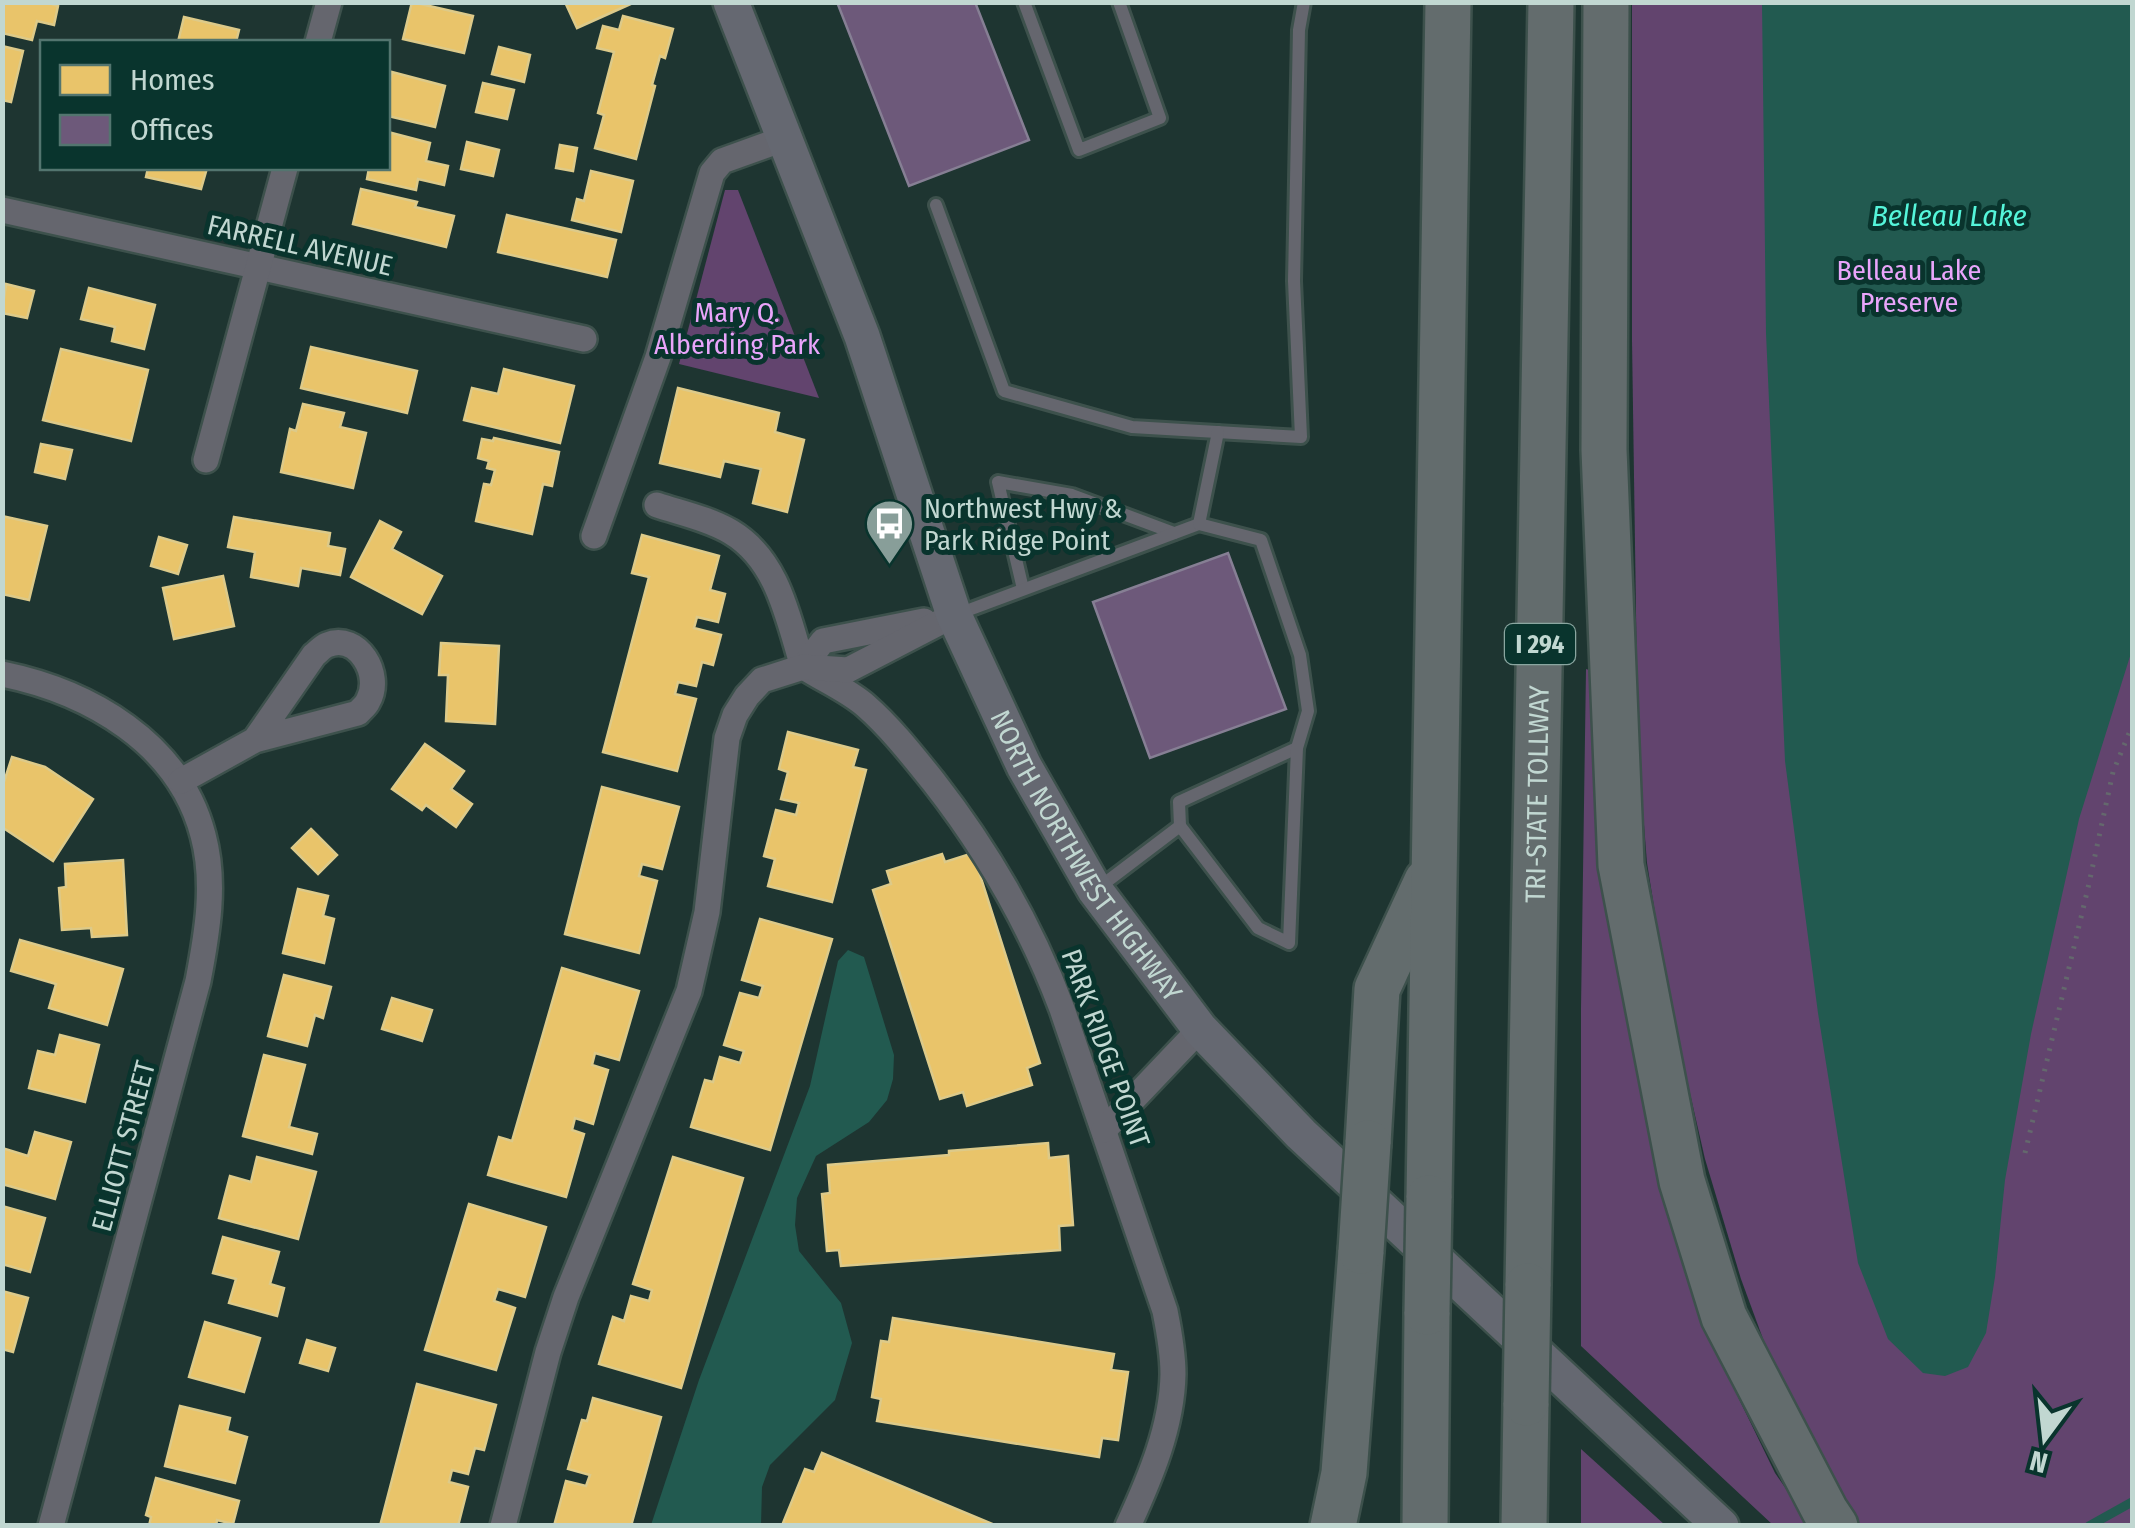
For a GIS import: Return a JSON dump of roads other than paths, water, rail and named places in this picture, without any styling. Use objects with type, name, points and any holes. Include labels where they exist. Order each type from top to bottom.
[{"type":"highway","points":[[1425,1526],[1448,2]]},
{"type":"highway","name":"TRI-STATE TOLLWAY","points":[[1524,1526],[1550,2]]},
{"type":"highway","points":[[1606,2],[1604,450],[1622,865],[1682,1181],[1724,1317],[1836,1526]]},
{"type":"highway","points":[[1334,1526],[1344,1473],[1377,989],[1434,866]]},
{"type":"main road","name":"NORTH NORTHWEST HIGHWAY","points":[[731,2],[862,336],[954,615],[1024,766],[1095,890],[1200,1030],[1301,1134],[1721,1526]]},
{"type":"street","points":[[319,40],[329,2]]},
{"type":"street","points":[[594,536],[658,357],[712,172],[722,162],[786,138]]},
{"type":"street","points":[[206,460],[284,170]]},
{"type":"street","name":"FARRELL AVENUE","points":[[2,210],[584,340]]},
{"type":"street","points":[[657,505],[730,531],[754,549],[775,580],[803,667]]},
{"type":"street","points":[[503,1526],[566,1297],[689,991],[707,912],[727,738],[735,714],[762,680],[803,667],[848,670],[954,615]]},
{"type":"street","points":[[181,781],[255,740],[358,713],[369,701],[374,683],[369,664],[360,651],[344,643],[327,645],[314,655],[255,740]]},
{"type":"street","name":"PARK RIDGE POINT","points":[[803,667],[864,704],[906,746],[968,826],[1044,963],[1165,1310],[1173,1370],[1171,1401],[1150,1479],[1128,1526]]},
{"type":"street","name":"ELLIOTT STREET","points":[[2,674],[62,691],[99,709],[156,750],[181,781],[204,836],[208,867],[206,937],[198,981],[52,1526]]},
{"type":"street","points":[[1104,1130],[1200,1030]]},
{"type":"lane","points":[[1024,2],[1079,150],[1160,118],[1119,2]]},
{"type":"lane","points":[[936,206],[1004,391],[1132,427],[1301,437],[1294,281],[1299,30],[1304,2]]},
{"type":"lane","points":[[1199,524],[1218,432]]},
{"type":"lane","points":[[1023,589],[998,482],[1072,495],[1174,533]]},
{"type":"lane","points":[[954,615],[1199,524],[1261,540],[1300,655],[1308,711],[1297,748],[1289,943],[1258,928],[1180,826],[1179,802],[1297,748]]},
{"type":"lane","points":[[1095,890],[1180,826]]},
{"type":"water","name":"Belleau Lake","points":[[1762,3],[2132,3],[2132,650],[2079,819],[2031,1034],[2005,1180],[1986,1333],[1968,1367],[1945,1376],[1923,1373],[1888,1339],[1858,1263],[1818,1013],[1785,761],[1766,333]]},
{"type":"water","points":[[848,950],[864,957],[894,1055],[887,1100],[869,1122],[816,1156],[797,1198],[795,1225],[799,1251],[841,1303],[852,1343],[835,1400],[770,1465],[762,1487],[761,1525],[651,1525],[699,1380],[810,1086],[838,961]]},
{"type":"waterway","points":[[2089,1526],[2132,1502]]},
{"type":"place","name":"Northwest Hwy & Park Ridge Point","points":[[889,566]]},
{"type":"park label","name":"Belleau Lake Preserve","points":[[1909,286]]},
{"type":"park label","name":"Mary Q. Alberding Park","points":[[737,328]]}]
